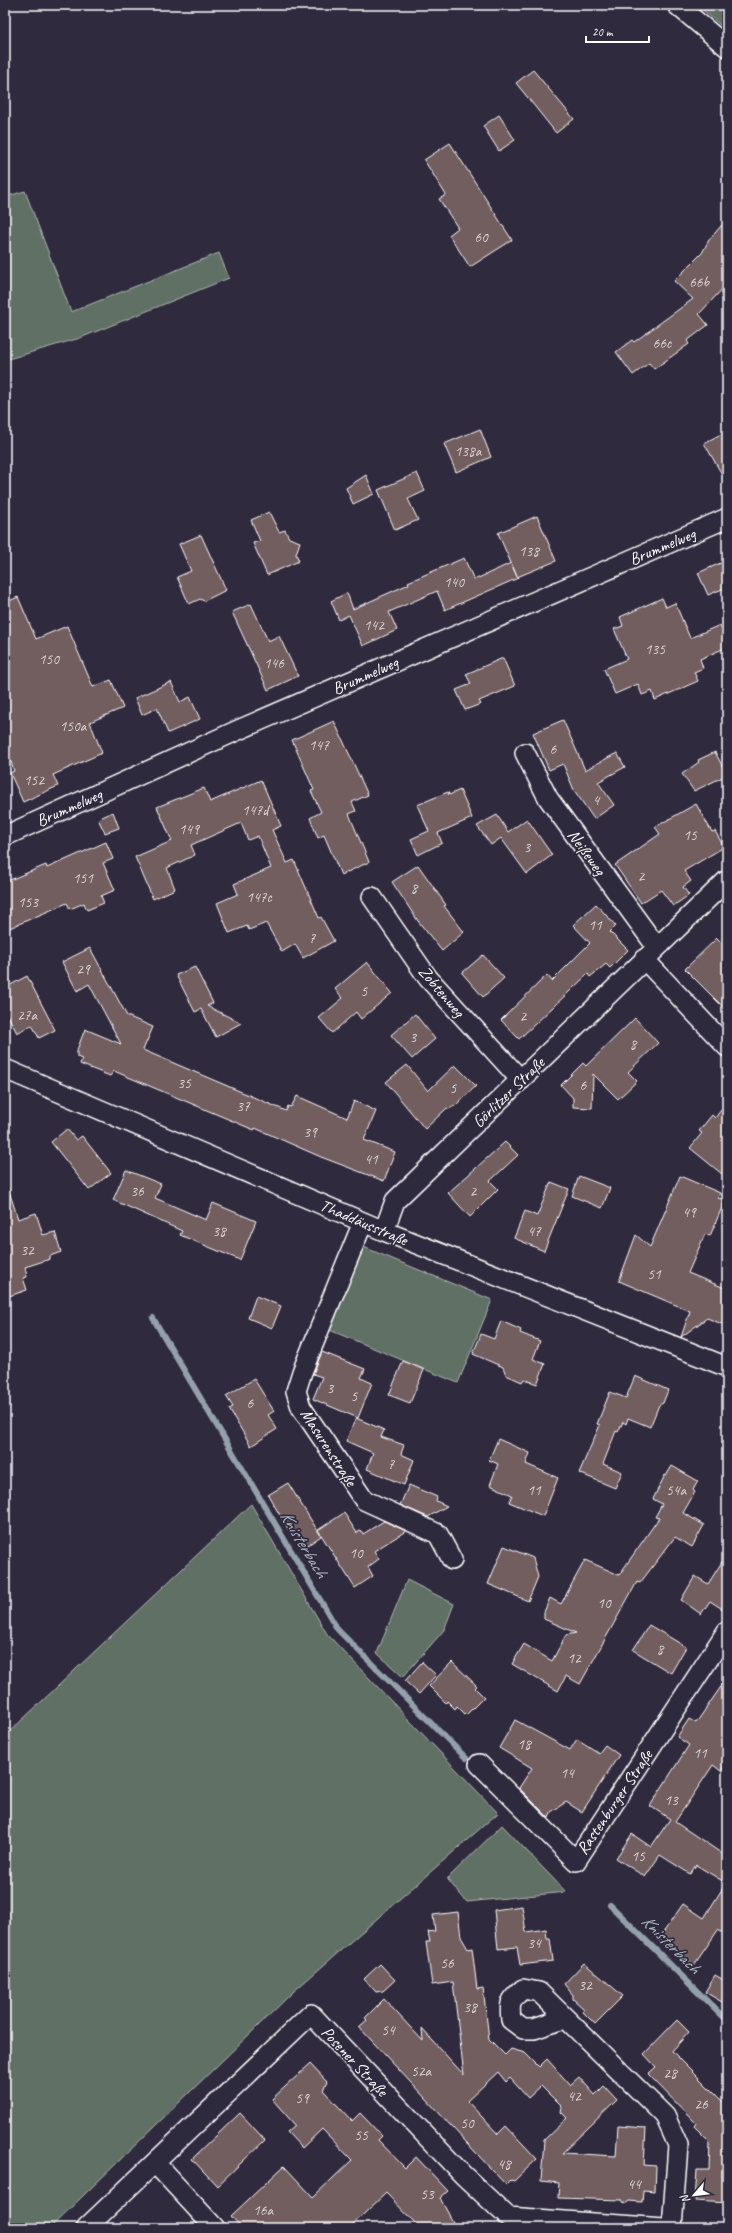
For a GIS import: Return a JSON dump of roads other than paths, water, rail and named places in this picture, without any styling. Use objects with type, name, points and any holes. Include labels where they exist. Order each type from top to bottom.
[{"type":"street","points":[[677,5],[727,47]]},
{"type":"street","name":"Brummelweg","points":[[5,836],[236,731],[727,518]]},
{"type":"street","name":"Neißeweg","points":[[525,753],[548,798],[650,953]]},
{"type":"street","name":"Görlitzer Straße","points":[[384,1231],[395,1201],[727,880]]},
{"type":"street","name":"Zobtenweg","points":[[372,897],[428,978],[521,1080]]},
{"type":"street","points":[[650,953],[727,1047]]},
{"type":"street","name":"Thaddäusstraße","points":[[5,1069],[384,1231],[727,1367]]},
{"type":"street","name":"Masurenstraße","points":[[363,1222],[302,1372],[296,1391],[301,1407],[364,1500],[438,1534],[452,1560]]},
{"type":"street","name":"Rastenburger Straße","points":[[479,1764],[576,1861],[727,1631]]},
{"type":"street","name":"Posener Straße","points":[[86,2228],[311,2014],[507,2223],[664,2228]]},
{"type":"street","points":[[564,2019],[665,2116],[678,2145],[672,2228]]},
{"type":"street","points":[[155,2163],[215,2228]]},
{"type":"waterway","name":"Knisterbach","points":[[153,1318],[338,1630],[466,1758]]},
{"type":"waterway","name":"Knisterbach","points":[[610,1905],[727,2021]]}]
